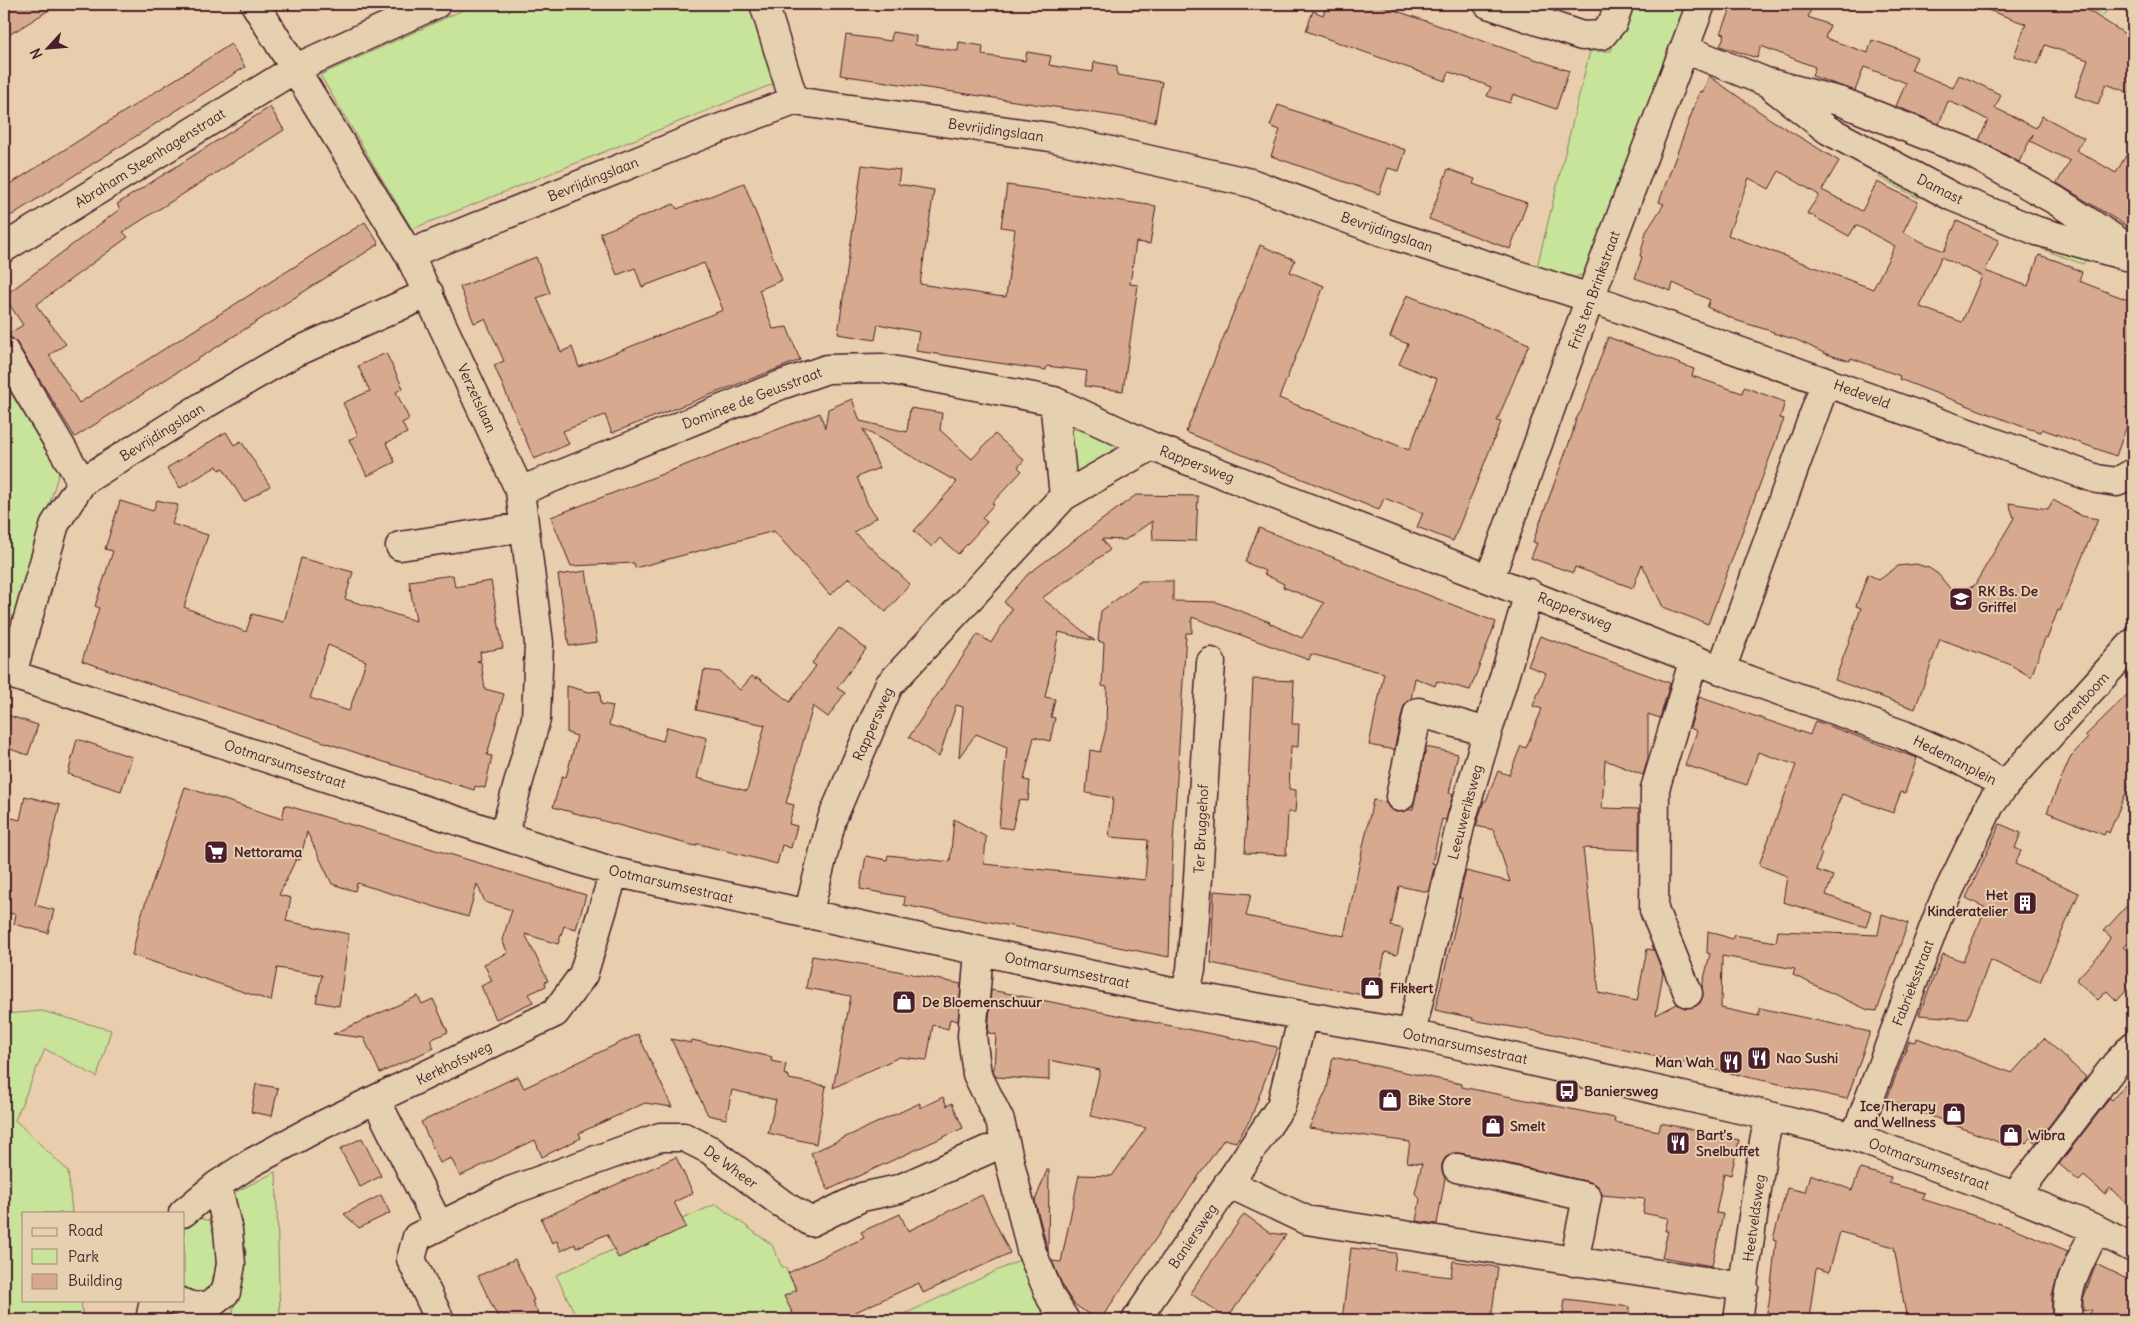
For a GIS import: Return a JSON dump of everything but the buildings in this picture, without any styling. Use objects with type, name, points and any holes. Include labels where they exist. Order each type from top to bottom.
[{"type":"street","name":"Verzetslaan","points":[[255,4],[410,254],[520,491],[539,642],[536,719],[504,836]]},
{"type":"street","name":"Abraham Steenhagenstraat","points":[[4,248],[296,68],[436,4]]},
{"type":"street","points":[[764,4],[794,101]]},
{"type":"street","points":[[1488,4],[1582,36],[1602,35],[1612,22],[1619,4]]},
{"type":"street","name":"Frits ten Brinkstraat","points":[[1490,578],[1590,298],[1701,4]]},
{"type":"street","name":"Damast","points":[[1685,50],[1766,82],[1842,102],[1973,154],[2056,200],[2133,251]]},
{"type":"street","name":"Damast","points":[[1766,82],[1828,130],[1953,197],[2037,232],[2133,258]]},
{"type":"street","name":"Bevrijdingslaan","points":[[410,254],[707,133],[794,101],[1050,137],[1250,183],[1386,233],[1590,298]]},
{"type":"street","name":"Bevrijdingslaan","points":[[8,673],[55,524],[82,482],[209,402],[292,354],[429,293]]},
{"type":"street","name":"Hedeveld","points":[[1590,298],[2097,479],[2117,482],[2133,473]]},
{"type":"street","points":[[4,351],[82,482]]},
{"type":"street","name":"Dominee de Geusstraat","points":[[520,491],[781,385],[827,369],[881,368],[1054,401],[1151,446]]},
{"type":"street","points":[[1721,670],[1826,382]]},
{"type":"street","points":[[1054,401],[1064,496]]},
{"type":"street","name":"Rappersweg","points":[[808,915],[832,819],[889,685],[1064,496],[1151,446],[1721,670],[1904,735]]},
{"type":"street","points":[[400,546],[524,527]]},
{"type":"street","name":"Leeuweriksweg","points":[[1411,1034],[1462,818],[1529,593]]},
{"type":"street","name":"Garenboom","points":[[2048,738],[2133,643]]},
{"type":"street","points":[[1688,992],[1654,910],[1655,789],[1694,659]]},
{"type":"street","name":"Ter Bruggehof","points":[[1185,995],[1191,970],[1211,662]]},
{"type":"street","name":"Ootmarsumsestraat","points":[[8,673],[614,872],[1185,995],[1411,1034],[1855,1137],[2015,1196],[2096,1229],[2133,1248]]},
{"type":"street","points":[[1400,797],[1418,712],[1487,732]]},
{"type":"street","name":"Hedemanplein","points":[[1904,735],[1956,758],[1998,795],[2048,738]]},
{"type":"street","name":"Fabrieksstraat","points":[[1855,1137],[1943,903],[1998,795]]},
{"type":"street","name":"Kerkhofsweg","points":[[184,1212],[217,1184],[250,1163],[301,1136],[555,1013],[583,975],[614,872]]},
{"type":"street","points":[[979,951],[972,1036],[977,1074],[1000,1121],[1031,1250],[1051,1298],[1065,1320]]},
{"type":"street","name":"Baniersweg","points":[[1136,1320],[1281,1106],[1303,1015]]},
{"type":"street","points":[[2015,1196],[2116,1064],[2133,1046]]},
{"type":"street","points":[[376,1100],[439,1226]]},
{"type":"street","name":"Heetveldsweg","points":[[1738,1320],[1764,1141],[1770,1116]]},
{"type":"street","name":"De Wheer","points":[[440,1320],[411,1259],[417,1237],[510,1191],[660,1137],[684,1137],[710,1150],[811,1222],[862,1197],[899,1189],[987,1150]]},
{"type":"street","points":[[1457,1168],[1587,1197],[1574,1262]]},
{"type":"street","points":[[1228,1183],[1306,1220],[1744,1287]]},
{"type":"street","points":[[180,1302],[194,1307],[210,1305],[226,1292],[231,1264],[228,1230],[217,1184]]},
{"type":"street","points":[[2068,1320],[2070,1286],[2096,1229]]},
{"type":"street","points":[[150,1320],[154,1302]]},
{"type":"green space","points":[[476,4],[753,4],[778,82],[412,229],[320,75]]},
{"type":"green space","points":[[1633,4],[1689,4],[1585,273],[1572,279],[1537,267],[1590,51],[1611,51],[1626,9],[1632,7]]},
{"type":"green space","points":[[2081,4],[2105,4],[2109,6],[2103,16]]},
{"type":"green space","points":[[1883,169],[1922,191],[1918,198],[1879,177]]},
{"type":"green space","points":[[2043,243],[2086,259],[2083,264],[2042,249]]},
{"type":"green space","points":[[4,382],[59,472],[7,647],[4,645]]},
{"type":"green space","points":[[1075,429],[1125,442],[1128,451],[1076,475],[1069,431]]},
{"type":"green space","points":[[42,1011],[111,1030],[97,1077],[45,1049],[15,1120],[68,1171],[72,1212],[22,1212],[22,1302],[81,1302],[83,1320],[4,1320],[4,1014]]},
{"type":"green space","points":[[276,1172],[280,1320],[231,1320],[246,1253],[234,1208],[233,1193]]},
{"type":"green space","points":[[716,1204],[772,1245],[782,1267],[785,1267],[810,1320],[578,1320],[556,1275]]},
{"type":"green space","points":[[196,1217],[210,1221],[216,1233],[216,1268],[209,1288],[199,1294],[185,1287],[185,1227]]},
{"type":"green space","points":[[1024,1258],[1055,1320],[892,1320]]},
{"type":"place","name":"RK Bs. De Griffel","points":[[1961,599]]},
{"type":"place","name":"Nettorama","points":[[216,852]]},
{"type":"place","name":"Het Kinderatelier","points":[[2025,903]]},
{"type":"place","name":"Fikkert","points":[[1372,988]]},
{"type":"place","name":"De Bloemenschuur","points":[[904,1002]]},
{"type":"place","name":"Nao Sushi","points":[[1759,1058]]},
{"type":"place","name":"Man Wah","points":[[1731,1062]]},
{"type":"place","name":"Baniersweg","points":[[1567,1091]]},
{"type":"place","name":"Bike Store","points":[[1390,1100]]},
{"type":"place","name":"Ice Therapy and Wellness","points":[[1954,1114]]},
{"type":"place","name":"Smelt","points":[[1493,1126]]},
{"type":"place","name":"Wibra","points":[[2011,1135]]},
{"type":"place","name":"Bart's Snelbuffet","points":[[1678,1143]]}]
